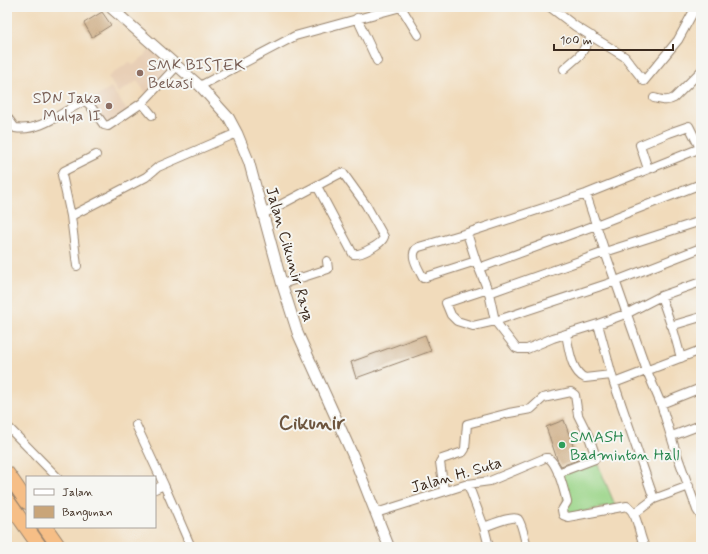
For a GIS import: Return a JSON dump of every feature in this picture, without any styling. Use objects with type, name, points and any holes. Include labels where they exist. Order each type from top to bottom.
[{"type":"highway","points":[[7,473],[26,501]]},
{"type":"highway","points":[[7,500],[26,527]]},
{"type":"highway","points":[[27,528],[40,547]]},
{"type":"highway","points":[[46,528],[59,547]]},
{"type":"street","points":[[112,9],[127,7]]},
{"type":"street","points":[[200,86],[295,36],[401,7],[418,35]]},
{"type":"street","points":[[550,7],[575,26],[625,57],[644,81],[678,40],[696,7],[701,9]]},
{"type":"street","name":"Jalan Cikunir Raya","points":[[112,9],[200,86],[229,118],[237,133],[249,162],[282,284],[298,334],[354,458],[389,547]]},
{"type":"street","points":[[357,18],[377,61]]},
{"type":"street","points":[[564,69],[580,55],[592,36]]},
{"type":"street","points":[[7,117],[15,128],[22,129],[35,127],[49,122],[85,101],[89,104],[104,125],[108,126],[142,103],[177,66]]},
{"type":"street","points":[[654,98],[670,101],[701,71]]},
{"type":"street","points":[[142,103],[152,115]]},
{"type":"street","points":[[648,169],[640,146],[689,126],[701,148],[586,194],[467,233],[420,246],[414,250],[414,258],[423,278],[478,264],[596,225],[701,184]]},
{"type":"street","points":[[71,216],[146,177],[158,167],[237,133]]},
{"type":"street","points":[[77,266],[71,216],[62,175],[64,171],[96,156]]},
{"type":"street","points":[[263,214],[316,186],[341,173],[345,174],[366,205],[384,237],[382,242],[358,255],[352,254],[316,186]]},
{"type":"street","points":[[586,194],[647,371],[661,404],[697,510],[701,516]]},
{"type":"street","points":[[701,221],[488,291],[446,303],[451,315],[457,321],[470,326],[495,321],[616,281],[701,248]]},
{"type":"street","points":[[467,233],[488,291],[495,321],[516,348],[519,349],[527,349],[628,313],[661,296],[701,282]]},
{"type":"street","points":[[282,284],[328,269],[327,261]]},
{"type":"street","points":[[661,296],[672,325],[681,358]]},
{"type":"street","points":[[672,325],[701,317]]},
{"type":"street","points":[[598,324],[612,379],[654,499]]},
{"type":"street","points":[[566,334],[575,368],[578,374],[585,378],[612,379],[647,371],[701,350]]},
{"type":"street","points":[[661,404],[701,388]]},
{"type":"street","points":[[444,490],[440,462],[442,459],[463,452],[465,449],[467,424],[531,409],[544,398],[571,392],[575,395],[578,415],[589,437],[596,456],[593,461],[558,473]]},
{"type":"street","points":[[136,425],[191,547]]},
{"type":"street","points":[[672,436],[701,425]]},
{"type":"street","points":[[7,426],[56,476]]},
{"type":"street","name":"Jalan H. Suta","points":[[376,513],[444,490],[468,484],[490,481],[545,458],[550,458],[558,473],[567,502],[562,510],[565,517],[623,506],[627,506],[634,514]]},
{"type":"street","points":[[468,484],[484,527],[489,547]]},
{"type":"street","points":[[156,489],[164,485]]},
{"type":"street","points":[[645,547],[634,514],[654,499],[689,486]]},
{"type":"street","points":[[484,527],[511,518],[516,518],[521,525],[527,547]]},
{"type":"shaded area","name":"SMK BISTEK Bekasi","points":[[151,49],[171,69],[147,94],[137,81],[118,93],[108,77],[129,62],[134,65]]},
{"type":"shaded area","name":"SDN Jaka Mulya II","points":[[111,87],[128,112],[107,126],[90,101]]},
{"type":"green space","points":[[597,462],[615,505],[567,515],[565,509],[562,475]]},
{"type":"building","points":[[102,12],[111,25],[92,37],[84,23]]},
{"type":"building","points":[[425,335],[431,351],[356,378],[351,362]]},
{"type":"building","name":"SMASH Badminton Hall","points":[[564,420],[578,460],[561,466],[557,459],[546,427]]},
{"type":"place","name":"SMK BISTEK Bekasi","points":[[140,73]]},
{"type":"place","name":"SDN Jaka Mulya II","points":[[109,106]]},
{"type":"place","name":"SMASH Badminton Hall","points":[[562,445]]},
{"type":"district","name":"Cikunir","points":[[312,422]]}]
